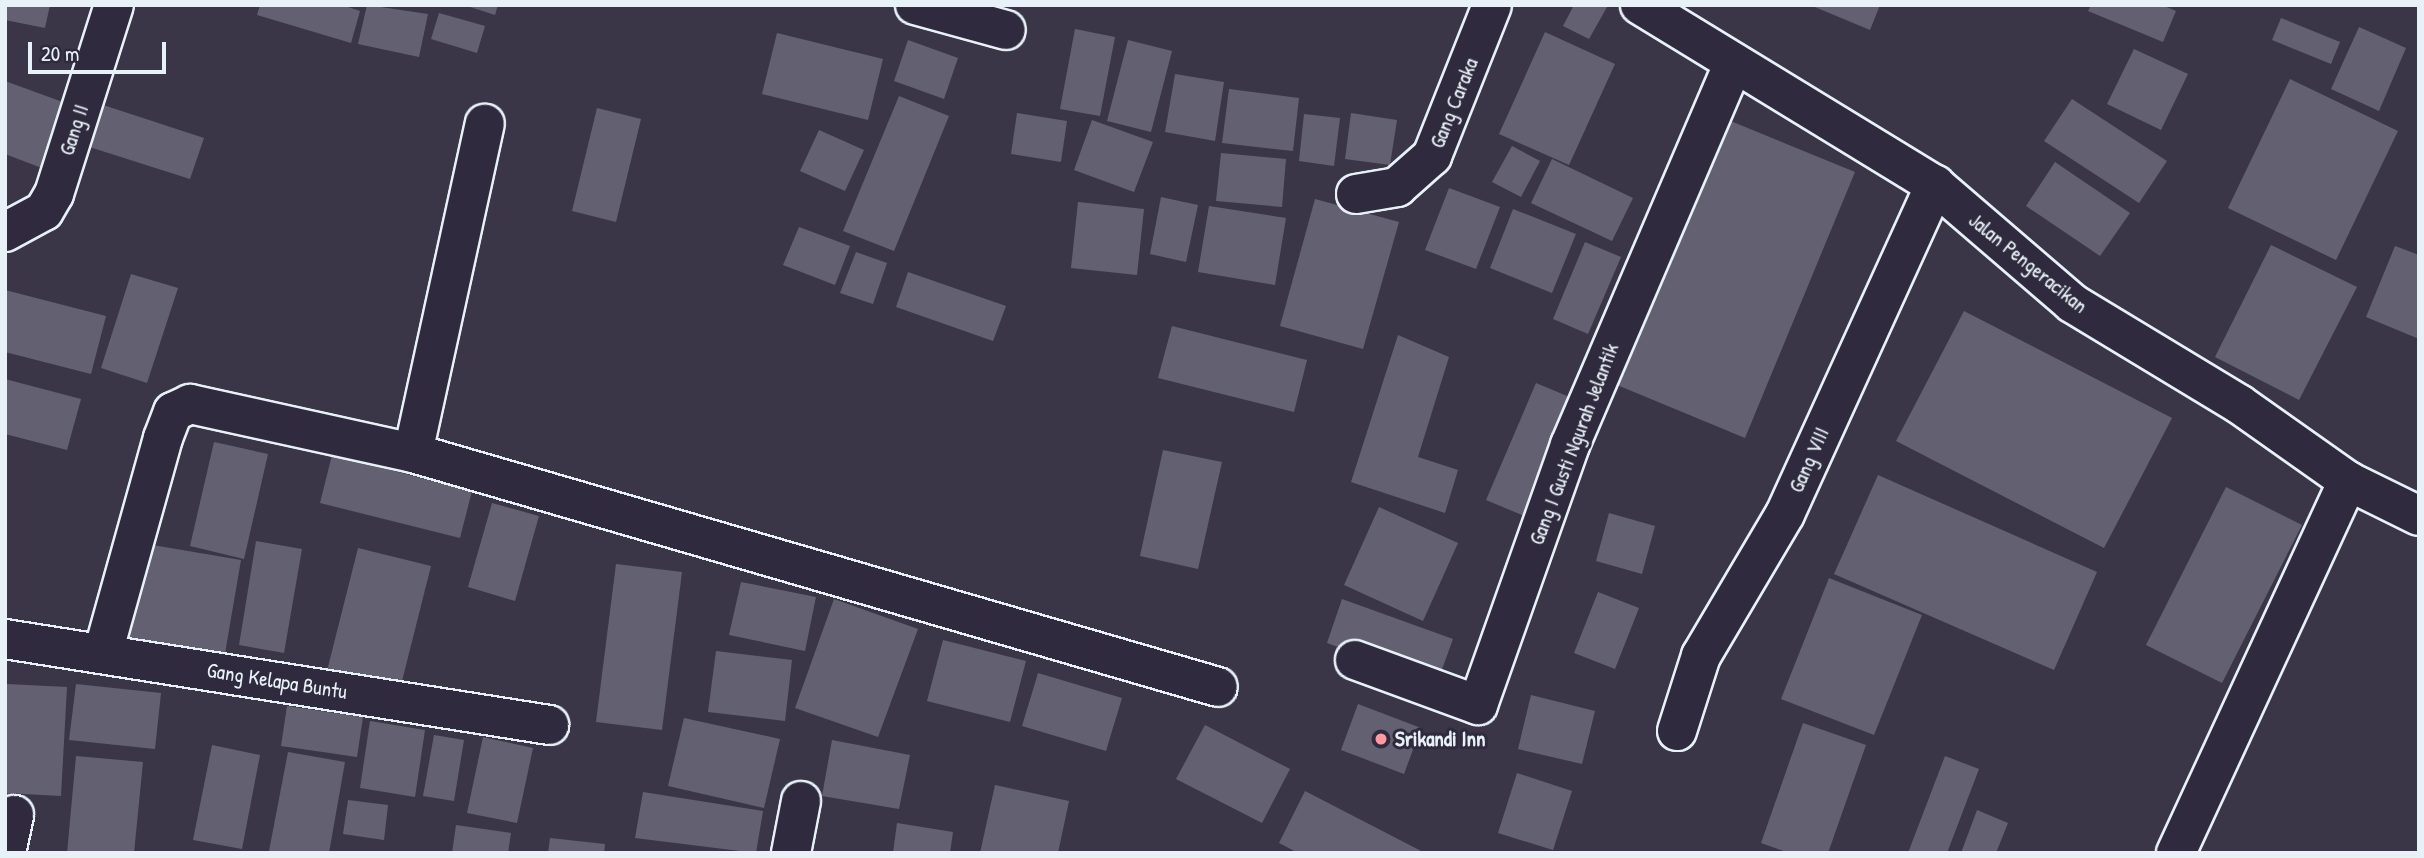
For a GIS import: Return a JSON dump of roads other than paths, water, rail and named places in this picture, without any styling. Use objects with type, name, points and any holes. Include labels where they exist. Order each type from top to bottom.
[{"type":"street","name":"Gang II","points":[[5,232],[44,211],[54,194],[114,5]]},
{"type":"street","points":[[915,5],[1006,30]]},
{"type":"street","name":"Gang Caraka","points":[[1356,194],[1398,187],[1432,156],[1492,5]]},
{"type":"street","name":"Jalan Pengeracikan","points":[[1640,5],[1732,67],[1935,185],[2072,303],[2239,404],[2348,481],[2419,516]]},
{"type":"street","name":"Gang I Gusti Ngurah Jelantik","points":[[1355,660],[1478,705],[1570,445],[1732,67]]},
{"type":"street","points":[[412,453],[485,124]]},
{"type":"street","name":"Gang VIII","points":[[1677,731],[1701,656],[1785,514],[1935,185]]},
{"type":"street","points":[[103,653],[163,438],[178,408],[194,404],[412,453],[1218,687]]},
{"type":"street","points":[[2176,853],[2348,481]]},
{"type":"street","name":"Gang Kelapa Buntu","points":[[5,639],[549,725]]},
{"type":"street","points":[[791,853],[801,801]]},
{"type":"street","points":[[6,853],[14,815]]},
{"type":"place","name":"Srikandi Inn","points":[[1381,739]]}]
